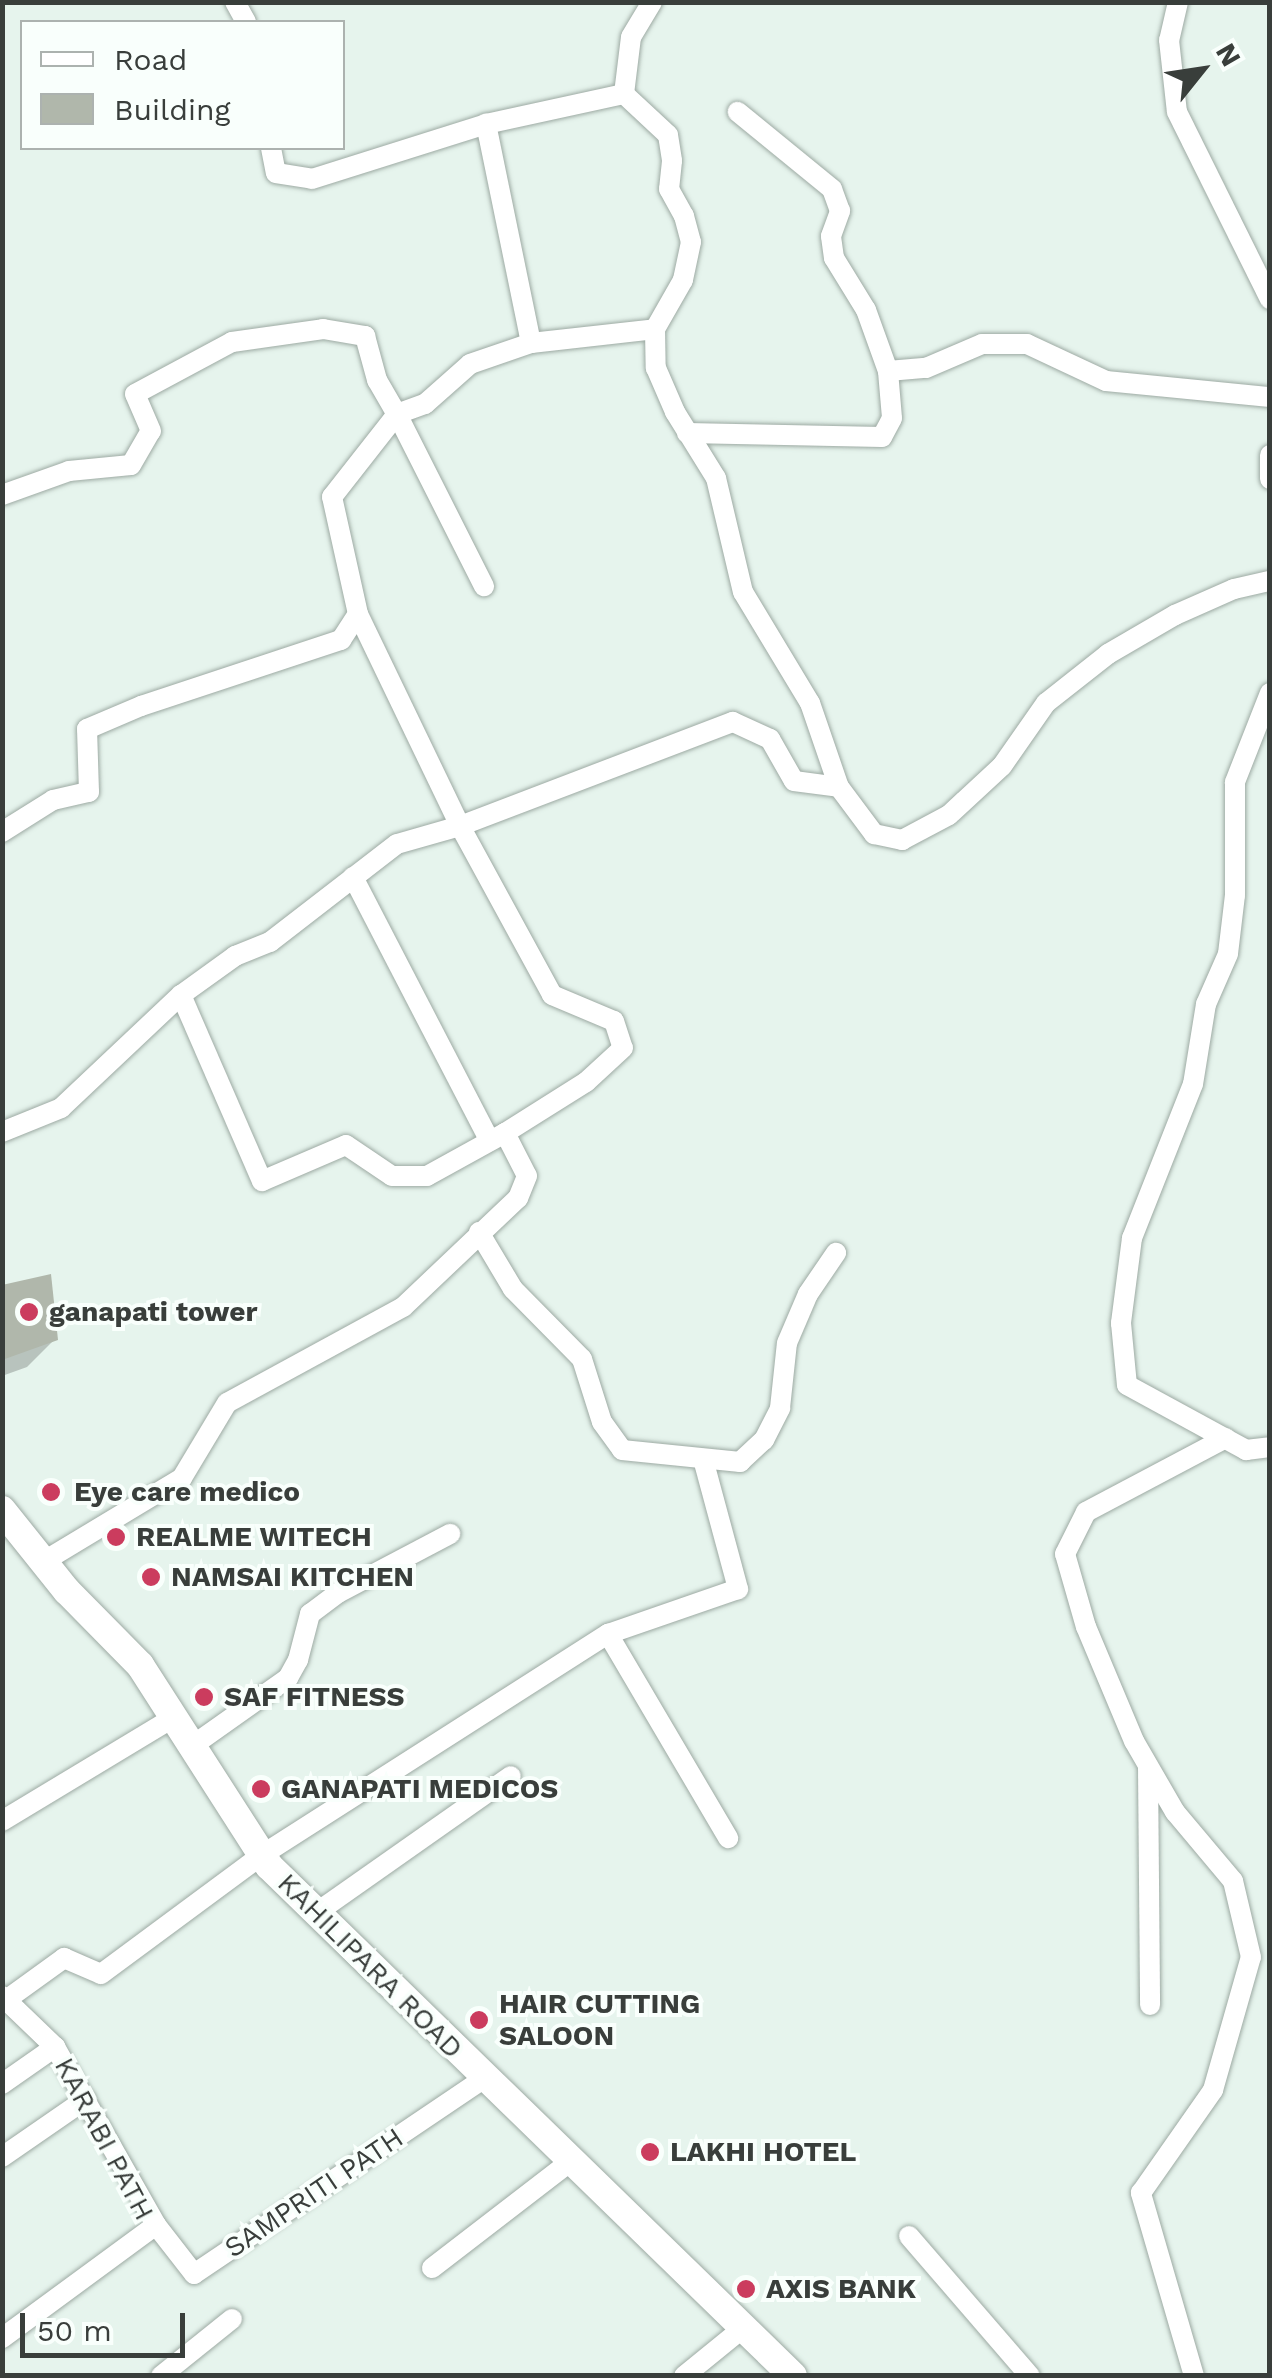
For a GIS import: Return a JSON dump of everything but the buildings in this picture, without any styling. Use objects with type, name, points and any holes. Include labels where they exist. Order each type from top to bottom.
[{"type":"main road","name":"KAHILIPARA ROAD","points":[[4,1516],[140,1665],[262,1854],[316,1913],[793,2376]]},
{"type":"street","points":[[624,94],[631,37],[652,2]]},
{"type":"street","points":[[1162,2],[1177,112],[1270,299]]},
{"type":"street","points":[[1168,40],[1178,2]]},
{"type":"street","points":[[272,150],[276,173],[312,179],[486,124],[624,94]]},
{"type":"street","points":[[624,94],[668,135],[672,162],[669,190],[684,216],[691,242],[683,280],[655,329],[656,368],[687,432],[716,478],[743,592],[810,702],[838,786],[874,834],[902,840],[949,815],[1002,766],[1046,704],[1108,654],[1175,615],[1234,589],[1270,582]]},
{"type":"street","points":[[687,432],[882,437],[892,418],[888,370],[866,310],[834,258],[831,236],[840,211],[832,189],[738,112]]},
{"type":"street","points":[[486,124],[531,343]]},
{"type":"street","points":[[2,495],[70,472],[131,465],[150,431],[136,394],[232,342],[323,329],[365,336],[377,380],[484,586]]},
{"type":"street","points":[[182,995],[262,1181],[346,1145],[392,1176],[427,1176],[586,1082],[624,1048],[614,1021],[552,995],[460,826],[358,614],[332,497],[396,414],[425,404],[470,364],[531,343],[655,329]]},
{"type":"street","points":[[888,370],[926,368],[982,344],[1027,344],[1106,381],[1270,398]]},
{"type":"street","points":[[1270,455],[1270,480]]},
{"type":"street","points":[[2,832],[53,800],[89,792],[87,729],[142,706],[340,640],[358,614]]},
{"type":"street","points":[[1270,693],[1235,782],[1234,895],[1228,954],[1206,1004],[1192,1084],[1132,1238],[1121,1323],[1127,1385],[1246,1450],[1270,1448]]},
{"type":"street","points":[[2,1132],[61,1108],[182,995],[235,956],[270,942],[397,844],[460,826],[734,722],[770,739],[794,781],[838,786]]},
{"type":"street","points":[[43,1562],[182,1478],[227,1403],[402,1308],[518,1198],[527,1176],[497,1137],[353,878]]},
{"type":"street","points":[[480,1232],[513,1289],[582,1358],[602,1422],[622,1450],[740,1462],[764,1440],[780,1408],[787,1342],[808,1294],[836,1253]]},
{"type":"street","points":[[1194,2376],[1141,2193],[1213,2090],[1251,1957],[1233,1881],[1175,1812],[1148,1766],[1086,1627],[1065,1554],[1086,1512],[1226,1438]]},
{"type":"street","points":[[54,2048],[4,1998],[64,1958],[102,1974],[262,1854],[608,1634],[738,1588],[704,1459]]},
{"type":"street","points":[[192,1746],[288,1678],[298,1660],[310,1614],[338,1593],[450,1534]]},
{"type":"street","points":[[608,1634],[728,1838]]},
{"type":"street","points":[[2,1820],[173,1718]]},
{"type":"street","points":[[1148,1766],[1150,2005]]},
{"type":"street","points":[[316,1913],[511,1776]]},
{"type":"street","name":"KARABI PATH","points":[[2,2084],[54,2048],[156,2225],[2,2338]]},
{"type":"street","name":"SAMPRITI PATH","points":[[156,2225],[194,2274],[485,2078]]},
{"type":"street","points":[[2,2157],[86,2099]]},
{"type":"street","points":[[432,2268],[571,2161]]},
{"type":"street","points":[[909,2236],[1030,2376]]},
{"type":"street","points":[[162,2376],[232,2319]]},
{"type":"street","points":[[684,2376],[744,2328]]},
{"type":"place","name":"ganapati tower","points":[[29,1312]]},
{"type":"place","name":"Eye care medico","points":[[51,1492]]},
{"type":"place","name":"REALME WITECH","points":[[116,1537]]},
{"type":"place","name":"NAMSAI KITCHEN","points":[[151,1577]]},
{"type":"place","name":"SAF FITNESS","points":[[204,1697]]},
{"type":"place","name":"GANAPATI MEDICOS","points":[[261,1789]]},
{"type":"place","name":"HAIR CUTTING SALOON","points":[[479,2020]]},
{"type":"place","name":"LAKHI HOTEL","points":[[650,2152]]},
{"type":"place","name":"AXIS BANK","points":[[746,2289]]}]
